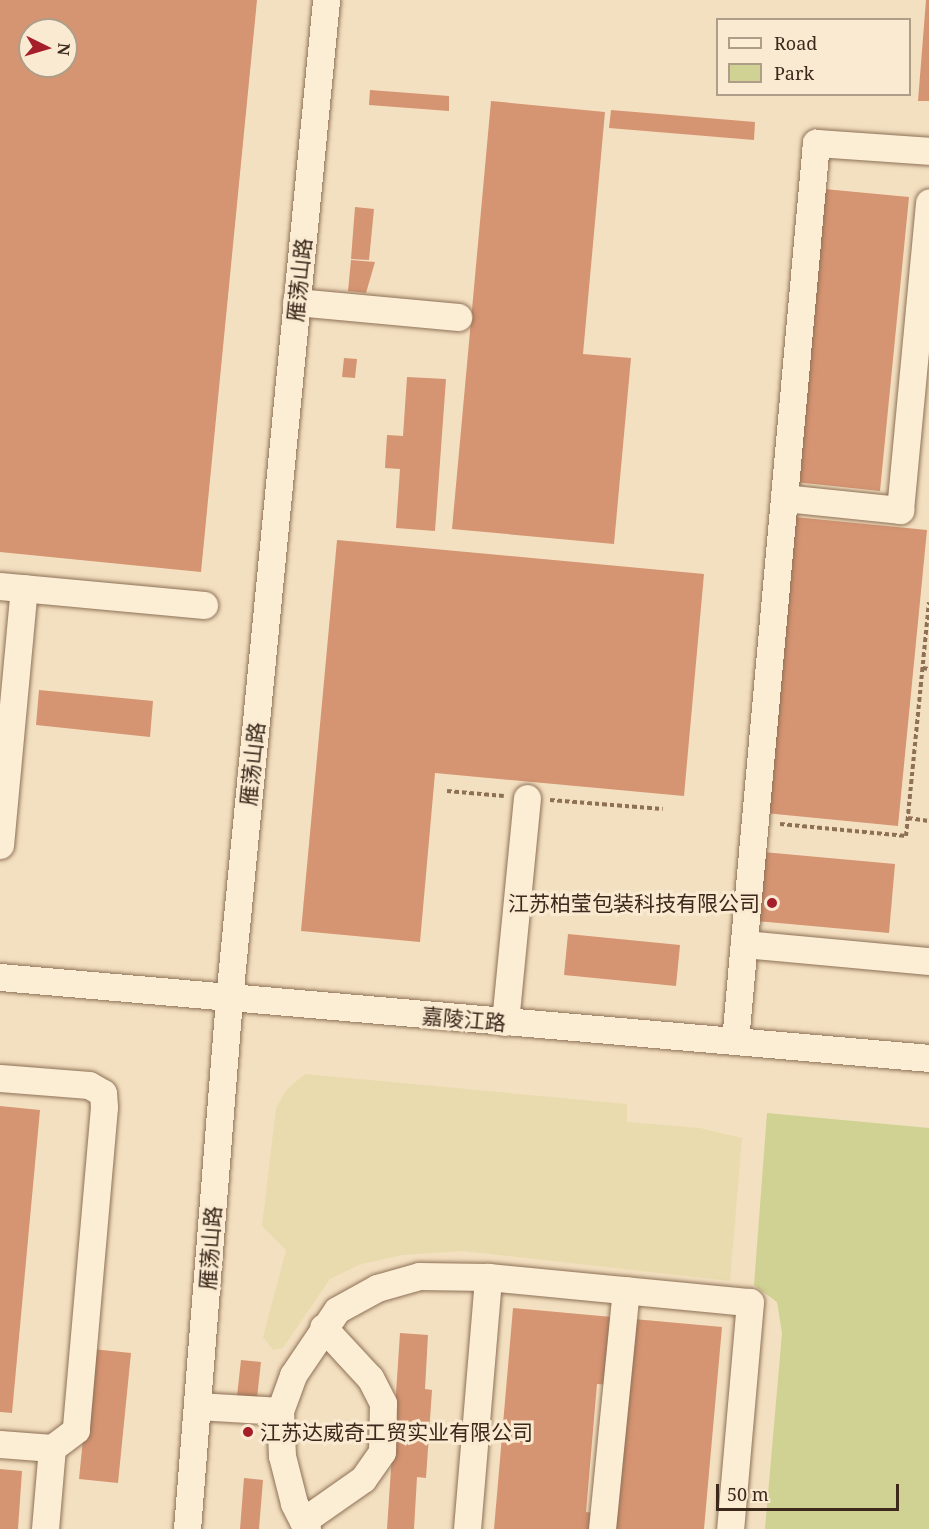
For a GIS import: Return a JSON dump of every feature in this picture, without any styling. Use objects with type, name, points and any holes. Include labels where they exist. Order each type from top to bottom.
[{"type":"street","name":"雁荡山路","points":[[187,1529],[229,999],[326,0]]},
{"type":"street","points":[[735,1041],[816,142],[929,151]]},
{"type":"street","points":[[784,498],[900,510],[929,202]]},
{"type":"street","points":[[296,303],[458,317]]},
{"type":"street","points":[[0,845],[12,587],[204,605]]},
{"type":"street","points":[[505,1022],[527,798]]},
{"type":"street","points":[[744,944],[929,961]]},
{"type":"street","name":"嘉陵江路","points":[[0,977],[229,999],[929,1058]]},
{"type":"street","points":[[0,1078],[89,1085],[103,1093],[76,1431],[52,1448],[0,1444]]},
{"type":"street","points":[[323,1327],[370,1378],[383,1403],[382,1452],[363,1479],[305,1525],[282,1456],[280,1411],[293,1375],[323,1327],[337,1310],[377,1288],[419,1276],[488,1277],[750,1302],[730,1529]]},
{"type":"street","points":[[467,1529],[488,1277]]},
{"type":"street","points":[[603,1529],[626,1290]]},
{"type":"street","points":[[198,1406],[280,1411]]},
{"type":"street","points":[[45,1529],[52,1448]]},
{"type":"path","points":[[755,822],[906,836],[929,602]]},
{"type":"path","points":[[923,668],[929,669]]},
{"type":"path","points":[[447,791],[663,809]]},
{"type":"path","points":[[908,818],[929,821]]},
{"type":"shaded area","points":[[305,1074],[627,1104],[627,1122],[700,1128],[742,1138],[730,1281],[463,1251],[403,1255],[361,1264],[330,1279],[283,1348],[273,1350],[263,1337],[286,1250],[262,1226],[276,1108],[287,1089]]},
{"type":"green space","points":[[767,1113],[929,1128],[929,1529],[765,1529],[782,1333],[777,1302],[754,1285]]},
{"type":"building","points":[[0,0],[257,0],[201,572],[0,552]]},
{"type":"building","points":[[926,0],[929,0],[929,101],[918,101]]},
{"type":"building","points":[[370,90],[449,96],[449,111],[369,105]]},
{"type":"building","points":[[491,101],[605,112],[583,354],[631,358],[614,544],[452,529]]},
{"type":"building","points":[[611,110],[755,122],[754,140],[609,128]]},
{"type":"building","points":[[824,189],[909,197],[880,491],[795,482]]},
{"type":"building","points":[[355,207],[374,209],[369,260],[351,259]]},
{"type":"building","points":[[351,260],[375,262],[366,293],[348,291]]},
{"type":"building","points":[[344,358],[357,359],[355,378],[342,377]]},
{"type":"building","points":[[407,377],[446,379],[435,531],[396,528],[400,469],[385,468],[387,435],[403,436]]},
{"type":"building","points":[[794,517],[927,530],[898,826],[765,813]]},
{"type":"building","points":[[337,540],[704,574],[684,796],[435,773],[420,942],[301,931]]},
{"type":"building","points":[[39,690],[153,701],[150,737],[36,725]]},
{"type":"building","points":[[763,852],[895,864],[889,933],[757,921]]},
{"type":"building","points":[[568,934],[680,945],[676,986],[564,975]]},
{"type":"building","points":[[0,1106],[40,1110],[12,1413],[0,1412]]},
{"type":"building","points":[[513,1308],[722,1327],[704,1529],[494,1529]],"holes":[[[597,1384],[624,1386],[613,1515],[586,1512]]]},
{"type":"building","points":[[400,1333],[428,1335],[425,1389],[432,1390],[426,1478],[417,1477],[414,1529],[387,1529]]},
{"type":"building","points":[[92,1349],[131,1353],[118,1483],[79,1479]]},
{"type":"building","points":[[241,1360],[261,1362],[257,1398],[237,1396]]},
{"type":"building","points":[[0,1469],[22,1471],[18,1529],[0,1529]]},
{"type":"building","points":[[244,1478],[263,1480],[259,1529],[240,1529]]},
{"type":"place","name":"江苏柏莹包装科技有限公司","points":[[772,903]]},
{"type":"place","name":"江苏达威奇工贸实业有限公司","points":[[248,1432]]}]
